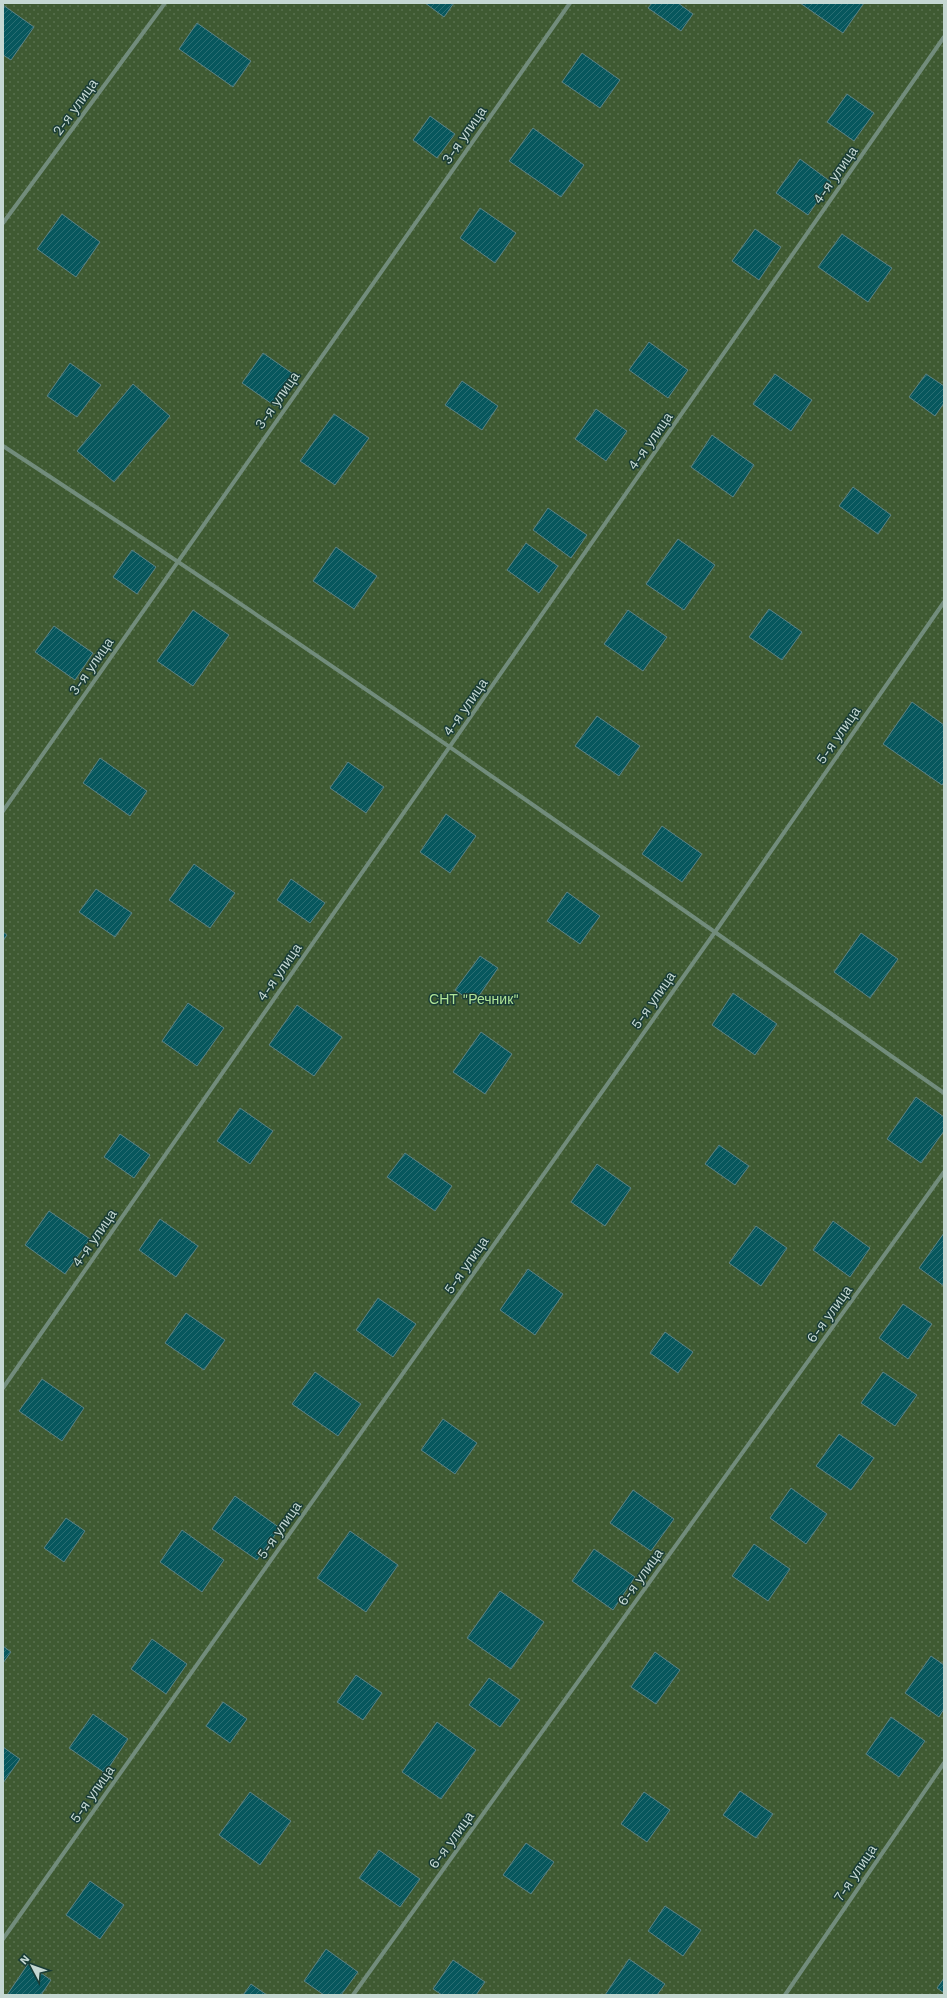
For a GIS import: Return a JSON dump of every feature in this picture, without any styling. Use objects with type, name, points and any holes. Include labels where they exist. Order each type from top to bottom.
[{"type":"street","name":"2-я улица","points":[[3,223],[165,3]]},
{"type":"street","name":"3-я улица","points":[[3,811],[570,3]]},
{"type":"street","name":"4-я улица","points":[[3,1388],[451,747],[944,37]]},
{"type":"street","points":[[3,446],[178,560],[451,747],[944,1092]]},
{"type":"street","name":"5-я улица","points":[[3,1939],[715,932],[944,602]]},
{"type":"street","name":"6-я улица","points":[[353,1995],[944,1172]]},
{"type":"street","name":"7-я улица","points":[[785,1995],[944,1763]]},
{"type":"green space","name":"СНТ \"Речник\"","points":[[3,3],[944,3],[944,1995],[3,1995]]},
{"type":"building","points":[[425,3],[454,3],[444,17]]},
{"type":"building","points":[[652,3],[678,3],[693,14],[681,31],[648,8]]},
{"type":"building","points":[[800,3],[864,3],[843,33]]},
{"type":"building","points":[[3,5],[34,27],[11,60],[3,55]]},
{"type":"building","points":[[197,23],[251,61],[233,87],[179,49]]},
{"type":"building","points":[[582,53],[620,80],[600,108],[562,82]]},
{"type":"building","points":[[847,94],[874,113],[854,141],[827,122]]},
{"type":"building","points":[[430,116],[455,134],[437,158],[413,140]]},
{"type":"building","points":[[533,128],[584,165],[561,197],[509,161]]},
{"type":"building","points":[[800,159],[831,182],[808,215],[776,193]]},
{"type":"building","points":[[480,208],[516,233],[495,263],[460,238]]},
{"type":"building","points":[[62,214],[100,242],[76,277],[37,249]]},
{"type":"building","points":[[755,229],[781,247],[759,280],[732,261]]},
{"type":"building","points":[[842,234],[892,268],[868,302],[818,267]]},
{"type":"building","points":[[649,342],[688,370],[668,398],[629,370]]},
{"type":"building","points":[[263,353],[296,376],[275,406],[242,383]]},
{"type":"building","points":[[70,363],[101,385],[77,417],[47,396]]},
{"type":"building","points":[[775,374],[812,400],[791,431],[753,404]]},
{"type":"building","points":[[926,374],[944,386],[944,403],[935,416],[909,397]]},
{"type":"building","points":[[462,381],[498,406],[482,430],[445,405]]},
{"type":"building","points":[[133,384],[170,416],[114,482],[77,451]]},
{"type":"building","points":[[596,409],[627,431],[606,461],[575,439]]},
{"type":"building","points":[[334,414],[369,438],[335,485],[300,461]]},
{"type":"building","points":[[712,435],[754,465],[733,497],[691,467]]},
{"type":"building","points":[[853,487],[891,515],[878,534],[839,506]]},
{"type":"building","points":[[548,508],[587,535],[571,558],[533,530]]},
{"type":"building","points":[[678,539],[715,565],[684,610],[646,584]]},
{"type":"building","points":[[526,543],[558,566],[539,593],[507,570]]},
{"type":"building","points":[[336,547],[377,576],[354,609],[313,581]]},
{"type":"building","points":[[132,550],[156,567],[137,594],[113,577]]},
{"type":"building","points":[[769,609],[802,632],[782,660],[749,637]]},
{"type":"building","points":[[193,610],[229,635],[193,686],[157,661]]},
{"type":"building","points":[[628,610],[667,637],[643,671],[604,644]]},
{"type":"building","points":[[54,626],[93,653],[75,680],[35,652]]},
{"type":"building","points":[[912,702],[944,725],[944,782],[942,785],[883,744]]},
{"type":"building","points":[[597,716],[640,746],[619,776],[575,746]]},
{"type":"building","points":[[100,758],[147,791],[130,816],[83,783]]},
{"type":"building","points":[[348,762],[384,787],[366,813],[330,788]]},
{"type":"building","points":[[446,814],[476,836],[450,873],[420,852]]},
{"type":"building","points":[[662,826],[702,854],[682,882],[642,854]]},
{"type":"building","points":[[194,864],[235,893],[210,928],[169,900]]},
{"type":"building","points":[[291,879],[325,903],[310,923],[277,900]]},
{"type":"building","points":[[96,889],[132,913],[115,937],[79,912]]},
{"type":"building","points":[[567,892],[600,916],[580,944],[547,921]]},
{"type":"building","points":[[3,932],[7,935],[3,941]]},
{"type":"building","points":[[861,933],[898,959],[870,998],[834,972]]},
{"type":"building","points":[[480,956],[498,968],[474,1003],[455,990]]},
{"type":"building","points":[[733,993],[777,1024],[755,1055],[712,1025]]},
{"type":"building","points":[[188,1003],[224,1028],[197,1066],[162,1041]]},
{"type":"building","points":[[297,1005],[342,1037],[314,1076],[269,1045]]},
{"type":"building","points":[[481,1032],[512,1054],[485,1094],[453,1072]]},
{"type":"building","points":[[916,1097],[944,1117],[944,1131],[921,1163],[887,1139]]},
{"type":"building","points":[[240,1108],[273,1131],[250,1164],[217,1141]]},
{"type":"building","points":[[120,1134],[150,1155],[134,1178],[104,1157]]},
{"type":"building","points":[[719,1145],[749,1166],[735,1185],[705,1164]]},
{"type":"building","points":[[405,1153],[452,1186],[435,1211],[387,1177]]},
{"type":"building","points":[[597,1164],[631,1188],[605,1226],[571,1202]]},
{"type":"building","points":[[49,1211],[90,1239],[65,1274],[25,1245]]},
{"type":"building","points":[[160,1219],[198,1246],[176,1277],[139,1250]]},
{"type":"building","points":[[833,1221],[870,1248],[850,1277],[813,1250]]},
{"type":"building","points":[[756,1226],[787,1248],[761,1286],[729,1263]]},
{"type":"building","points":[[944,1233],[944,1286],[919,1268]]},
{"type":"building","points":[[528,1269],[563,1294],[535,1335],[500,1310]]},
{"type":"building","points":[[378,1298],[416,1324],[393,1357],[356,1330]]},
{"type":"building","points":[[903,1304],[932,1324],[908,1359],[879,1338]]},
{"type":"building","points":[[186,1313],[225,1340],[204,1370],[165,1343]]},
{"type":"building","points":[[665,1332],[693,1352],[678,1373],[650,1353]]},
{"type":"building","points":[[315,1372],[361,1404],[338,1436],[292,1404]]},
{"type":"building","points":[[883,1372],[917,1395],[895,1426],[861,1403]]},
{"type":"building","points":[[42,1379],[84,1408],[62,1441],[19,1411]]},
{"type":"building","points":[[443,1419],[477,1443],[455,1474],[421,1450]]},
{"type":"building","points":[[839,1434],[874,1458],[851,1490],[816,1466]]},
{"type":"building","points":[[791,1488],[827,1514],[806,1544],[770,1518]]},
{"type":"building","points":[[633,1490],[674,1519],[651,1551],[610,1523]]},
{"type":"building","points":[[235,1496],[280,1528],[257,1560],[212,1529]]},
{"type":"building","points":[[66,1518],[85,1531],[64,1562],[44,1548]]},
{"type":"building","points":[[182,1530],[224,1560],[202,1592],[160,1562]]},
{"type":"building","points":[[350,1531],[398,1565],[366,1612],[317,1578]]},
{"type":"building","points":[[754,1544],[790,1569],[768,1601],[732,1576]]},
{"type":"building","points":[[594,1549],[635,1577],[613,1610],[572,1581]]},
{"type":"building","points":[[500,1591],[544,1622],[511,1669],[467,1638]]},
{"type":"building","points":[[152,1639],[187,1664],[166,1694],[131,1669]]},
{"type":"building","points":[[3,1646],[11,1652],[3,1663]]},
{"type":"building","points":[[655,1652],[680,1670],[656,1704],[631,1687]]},
{"type":"building","points":[[931,1656],[944,1665],[944,1709],[939,1717],[905,1693]]},
{"type":"building","points":[[356,1675],[382,1693],[363,1720],[337,1702]]},
{"type":"building","points":[[489,1678],[520,1700],[500,1727],[469,1705]]},
{"type":"building","points":[[223,1702],[247,1719],[230,1743],[206,1726]]},
{"type":"building","points":[[93,1714],[128,1739],[105,1773],[69,1748]]},
{"type":"building","points":[[891,1717],[925,1741],[899,1777],[866,1754]]},
{"type":"building","points":[[437,1722],[476,1750],[441,1799],[402,1772]]},
{"type":"building","points":[[3,1747],[20,1759],[3,1783]]},
{"type":"building","points":[[740,1791],[773,1814],[756,1838],[723,1815]]},
{"type":"building","points":[[250,1792],[291,1821],[260,1865],[219,1835]]},
{"type":"building","points":[[644,1792],[670,1810],[647,1842],[621,1824]]},
{"type":"building","points":[[526,1843],[554,1862],[531,1894],[503,1875]]},
{"type":"building","points":[[379,1850],[420,1879],[400,1907],[359,1878]]},
{"type":"building","points":[[90,1881],[124,1905],[100,1939],[66,1915]]},
{"type":"building","points":[[665,1906],[701,1930],[683,1956],[648,1931]]},
{"type":"building","points":[[326,1949],[358,1972],[341,1995],[324,1995],[304,1981]]},
{"type":"building","points":[[629,1959],[665,1984],[657,1995],[605,1995]]},
{"type":"building","points":[[453,1960],[485,1982],[476,1995],[442,1995],[433,1989]]},
{"type":"building","points":[[28,1964],[51,1980],[41,1995],[7,1995]]},
{"type":"building","points":[[944,1978],[944,1993],[937,1988]]},
{"type":"building","points":[[251,1984],[267,1995],[243,1995]]}]
